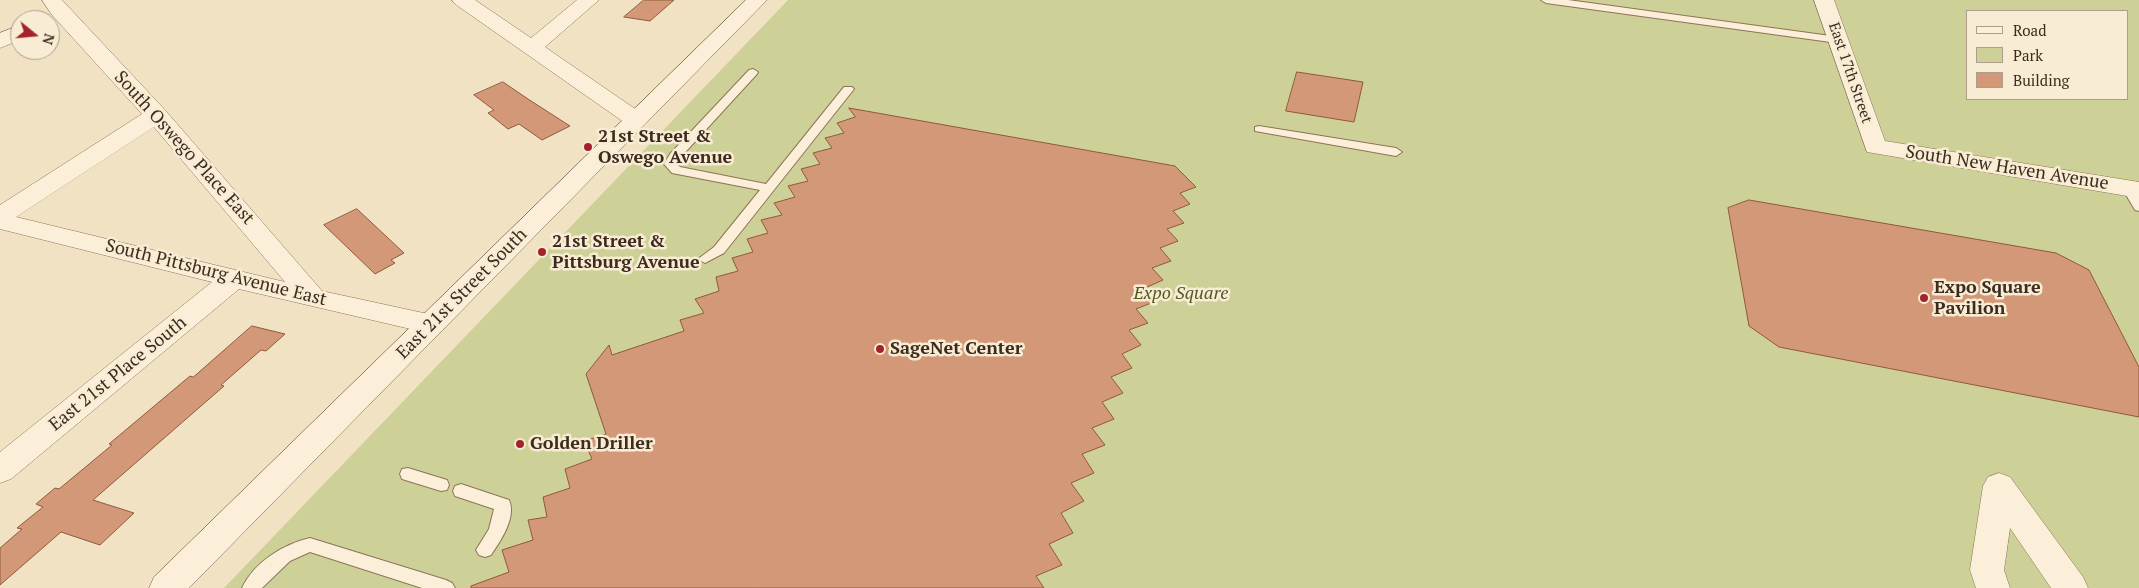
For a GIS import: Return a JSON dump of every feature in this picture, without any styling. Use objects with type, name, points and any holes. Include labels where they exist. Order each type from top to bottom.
[{"type":"street","points":[[462,0],[636,120]]},
{"type":"street","points":[[531,48],[589,0]]},
{"type":"street","name":"East 21st Street South","points":[[166,588],[757,0]]},
{"type":"street","name":"East 17th Street","points":[[1824,0],[1876,147]]},
{"type":"street","name":"South Oswego Place East","points":[[60,19],[156,114],[272,246],[313,298]]},
{"type":"street","points":[[0,216],[156,114]]},
{"type":"street","name":"South New Haven Avenue","points":[[1876,147],[2135,195]]},
{"type":"street","name":"South Pittsburg Avenue East","points":[[0,221],[313,298],[432,324]]},
{"type":"street","name":"East 21st Place South","points":[[0,470],[235,278]]},
{"type":"street","points":[[1993,588],[1987,570],[1999,486],[2071,588]]},
{"type":"lane","points":[[1546,0],[1838,40]]},
{"type":"lane","points":[[753,72],[674,157],[670,164],[676,170],[769,188]]},
{"type":"lane","points":[[705,259],[719,250],[848,89]]},
{"type":"lane","points":[[1259,129],[1396,152]]},
{"type":"lane","points":[[408,474],[441,485]]},
{"type":"lane","points":[[461,491],[503,505],[502,519],[497,533],[485,550]]},
{"type":"lane","points":[[250,588],[278,559],[294,548],[310,546],[446,588]]},
{"type":"green space","name":"Expo Square","points":[[788,0],[2139,0],[2139,588],[224,588]]},
{"type":"building","points":[[644,0],[674,0],[650,21],[624,17]]},
{"type":"building","points":[[1297,72],[1363,82],[1354,122],[1286,111]]},
{"type":"building","points":[[503,82],[570,126],[542,140],[519,124],[508,129],[488,113],[494,110],[474,95]]},
{"type":"building","name":"SageNet Center","points":[[849,108],[1175,166],[1196,187],[1180,193],[1190,204],[1173,211],[1184,223],[1167,229],[1178,241],[1160,248],[1171,261],[1152,268],[1163,280],[1145,288],[1156,301],[1136,309],[1148,323],[1129,330],[1141,345],[1122,354],[1132,368],[1111,377],[1123,393],[1102,402],[1114,419],[1092,428],[1105,445],[1082,454],[1094,473],[1071,483],[1084,501],[1061,513],[1073,533],[1049,544],[1062,565],[1036,576],[1044,588],[471,588],[471,586],[509,572],[502,550],[533,540],[528,520],[547,517],[543,497],[570,488],[565,469],[592,459],[584,441],[606,434],[586,374],[609,345],[612,355],[684,331],[680,320],[704,313],[695,299],[719,291],[716,277],[738,271],[732,258],[753,252],[747,239],[768,233],[761,220],[782,215],[774,203],[795,197],[788,186],[808,181],[801,169],[820,164],[813,153],[832,148],[825,138],[844,133],[837,123],[855,117]]},
{"type":"building","name":"Expo Square Pavilion","points":[[1749,200],[2056,253],[2089,270],[2139,367],[2139,417],[1779,347],[1749,326],[1728,208]]},
{"type":"building","points":[[357,209],[404,253],[391,260],[395,263],[375,274],[324,225]]},
{"type":"building","points":[[252,326],[285,334],[266,351],[261,350],[221,385],[224,386],[93,500],[134,513],[100,545],[61,532],[0,585],[0,548],[22,529],[17,528],[43,507],[36,504],[55,488],[59,489],[112,445],[109,444],[190,376],[193,377]]},
{"type":"place","name":"21st Street & Oswego Avenue","points":[[588,147]]},
{"type":"place","name":"21st Street & Pittsburg Avenue","points":[[542,252]]},
{"type":"place","name":"Expo Square Pavilion","points":[[1924,298]]},
{"type":"place","name":"SageNet Center","points":[[880,349]]},
{"type":"place","name":"Golden Driller","points":[[520,444]]}]
